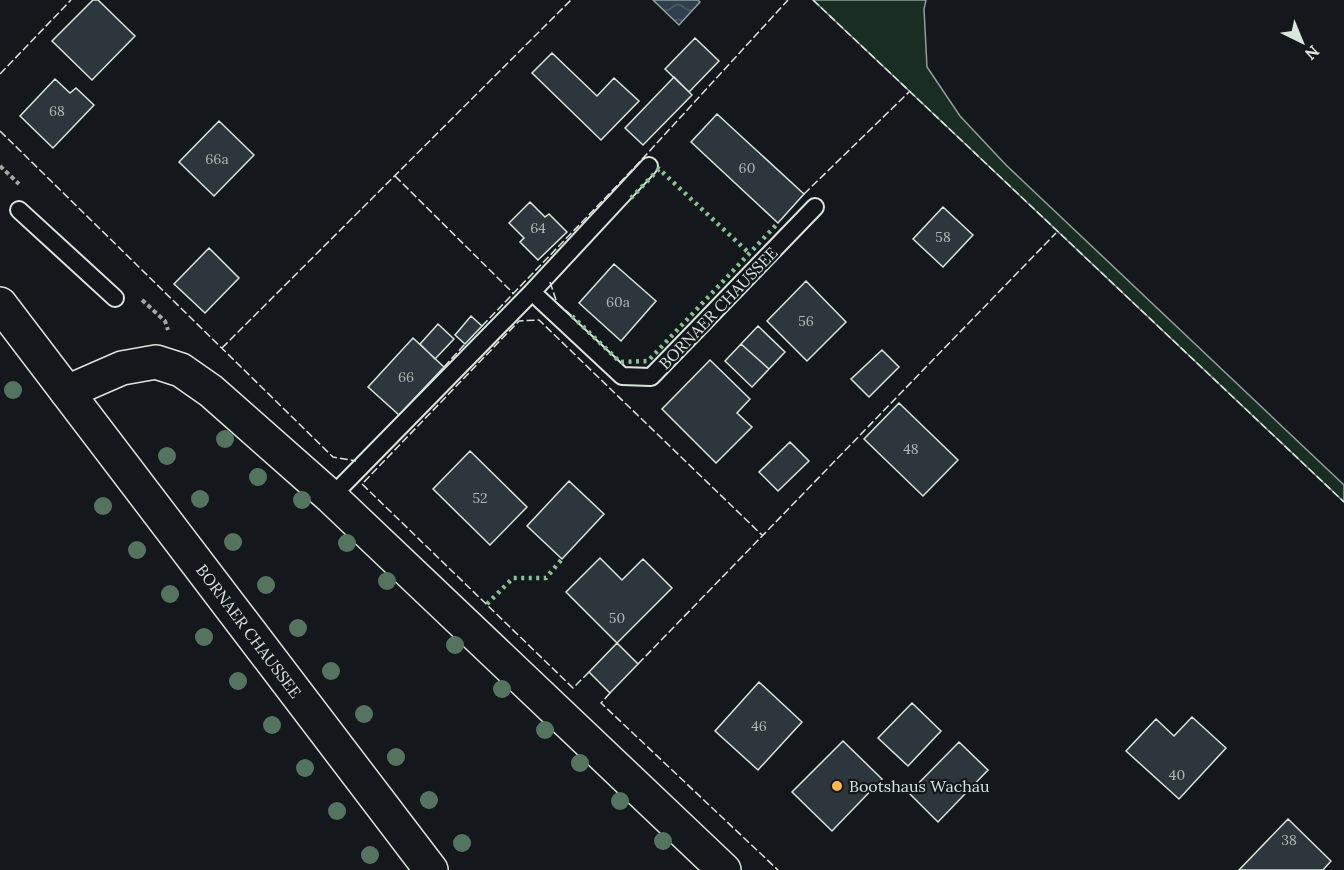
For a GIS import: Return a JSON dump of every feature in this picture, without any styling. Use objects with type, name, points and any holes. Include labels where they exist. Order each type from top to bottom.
[{"type":"street","name":"BORNAER CHAUSSEE","points":[[0,304],[430,870]]},
{"type":"street","points":[[67,392],[122,368],[156,362],[181,370],[211,391],[331,497],[724,870]]},
{"type":"lane","points":[[331,497],[532,292],[649,166]]},
{"type":"lane","name":"BORNAER CHAUSSEE","points":[[532,292],[622,376],[651,377],[815,207]]},
{"type":"lane","points":[[19,210],[115,298]]},
{"type":"green space","points":[[813,0],[926,0],[924,9],[927,67],[960,116],[1006,165],[1344,485],[1344,502]]},
{"type":"water","points":[[653,0],[698,0],[700,2],[679,25]]},
{"type":"building","points":[[93,0],[98,0],[135,36],[92,80],[52,41]]},
{"type":"building","points":[[695,38],[719,61],[689,92],[665,69]]},
{"type":"building","points":[[552,53],[597,96],[614,78],[639,101],[601,140],[532,73]]},
{"type":"building","points":[[674,77],[692,95],[643,145],[625,128]]},
{"type":"building","points":[[55,79],[70,93],[76,88],[94,105],[53,148],[20,116]]},
{"type":"building","points":[[717,114],[804,194],[778,223],[691,142]]},
{"type":"building","points":[[219,121],[254,155],[214,196],[179,162]]},
{"type":"building","points":[[530,202],[545,217],[549,214],[567,232],[538,260],[520,242],[524,238],[509,223]]},
{"type":"building","points":[[943,207],[973,235],[943,267],[913,239]]},
{"type":"building","points":[[209,248],[239,278],[205,313],[174,284]]},
{"type":"building","points":[[614,264],[656,301],[621,341],[579,303]]},
{"type":"building","points":[[806,281],[846,322],[807,361],[767,321]]},
{"type":"building","points":[[471,316],[482,326],[465,344],[455,335]]},
{"type":"building","points":[[438,324],[454,339],[435,359],[420,344]]},
{"type":"building","points":[[758,326],[785,352],[769,369],[741,344]]},
{"type":"building","points":[[413,338],[444,367],[399,415],[368,387]]},
{"type":"building","points":[[741,344],[769,369],[752,387],[725,361]]},
{"type":"building","points":[[882,350],[899,367],[869,397],[851,379]]},
{"type":"building","points":[[710,360],[750,399],[737,413],[752,427],[716,463],[662,409]]},
{"type":"building","points":[[899,403],[958,460],[923,496],[864,439]]},
{"type":"building","points":[[790,442],[809,461],[778,491],[759,472]]},
{"type":"building","points":[[470,451],[527,507],[490,545],[433,489]]},
{"type":"building","points":[[569,481],[604,514],[562,559],[527,526]]},
{"type":"building","points":[[600,558],[622,580],[643,559],[672,588],[617,643],[566,592]]},
{"type":"building","points":[[617,643],[638,664],[610,693],[589,672]]},
{"type":"building","points":[[759,682],[802,722],[758,770],[715,731]]},
{"type":"building","points":[[912,703],[941,731],[908,766],[878,738]]},
{"type":"building","points":[[1192,717],[1226,748],[1179,799],[1126,751],[1156,719],[1174,736]]},
{"type":"building","name":"Bootshaus Wachau","points":[[843,741],[882,779],[832,831],[792,792]]},
{"type":"building","points":[[959,742],[988,770],[938,822],[909,793]]},
{"type":"building","points":[[1288,819],[1331,861],[1323,870],[1239,870]]},
{"type":"hedge","points":[[631,198],[659,169],[749,253]]},
{"type":"hedge","points":[[572,316],[620,362],[648,361],[778,223]]},
{"type":"hedge","points":[[487,604],[513,578],[546,578],[562,559]]},
{"type":"fence","points":[[0,74],[71,0]]},
{"type":"fence","points":[[222,348],[571,0]]},
{"type":"fence","points":[[482,326],[634,168],[788,0]]},
{"type":"fence","points":[[813,0],[1344,502]]},
{"type":"fence","points":[[804,194],[909,92]]},
{"type":"fence","points":[[0,131],[333,457],[356,461]]},
{"type":"fence","points":[[395,176],[513,293]]},
{"type":"fence","points":[[638,664],[1056,233]]},
{"type":"fence","points":[[550,282],[557,303],[572,316]]},
{"type":"fence","points":[[589,672],[573,688],[362,484],[519,321],[539,320],[763,536]]},
{"type":"fence","points":[[444,367],[465,344]]},
{"type":"fence","points":[[610,693],[601,703],[778,870]]},
{"type":"place","name":"Bootshaus Wachau","points":[[837,786]]}]
